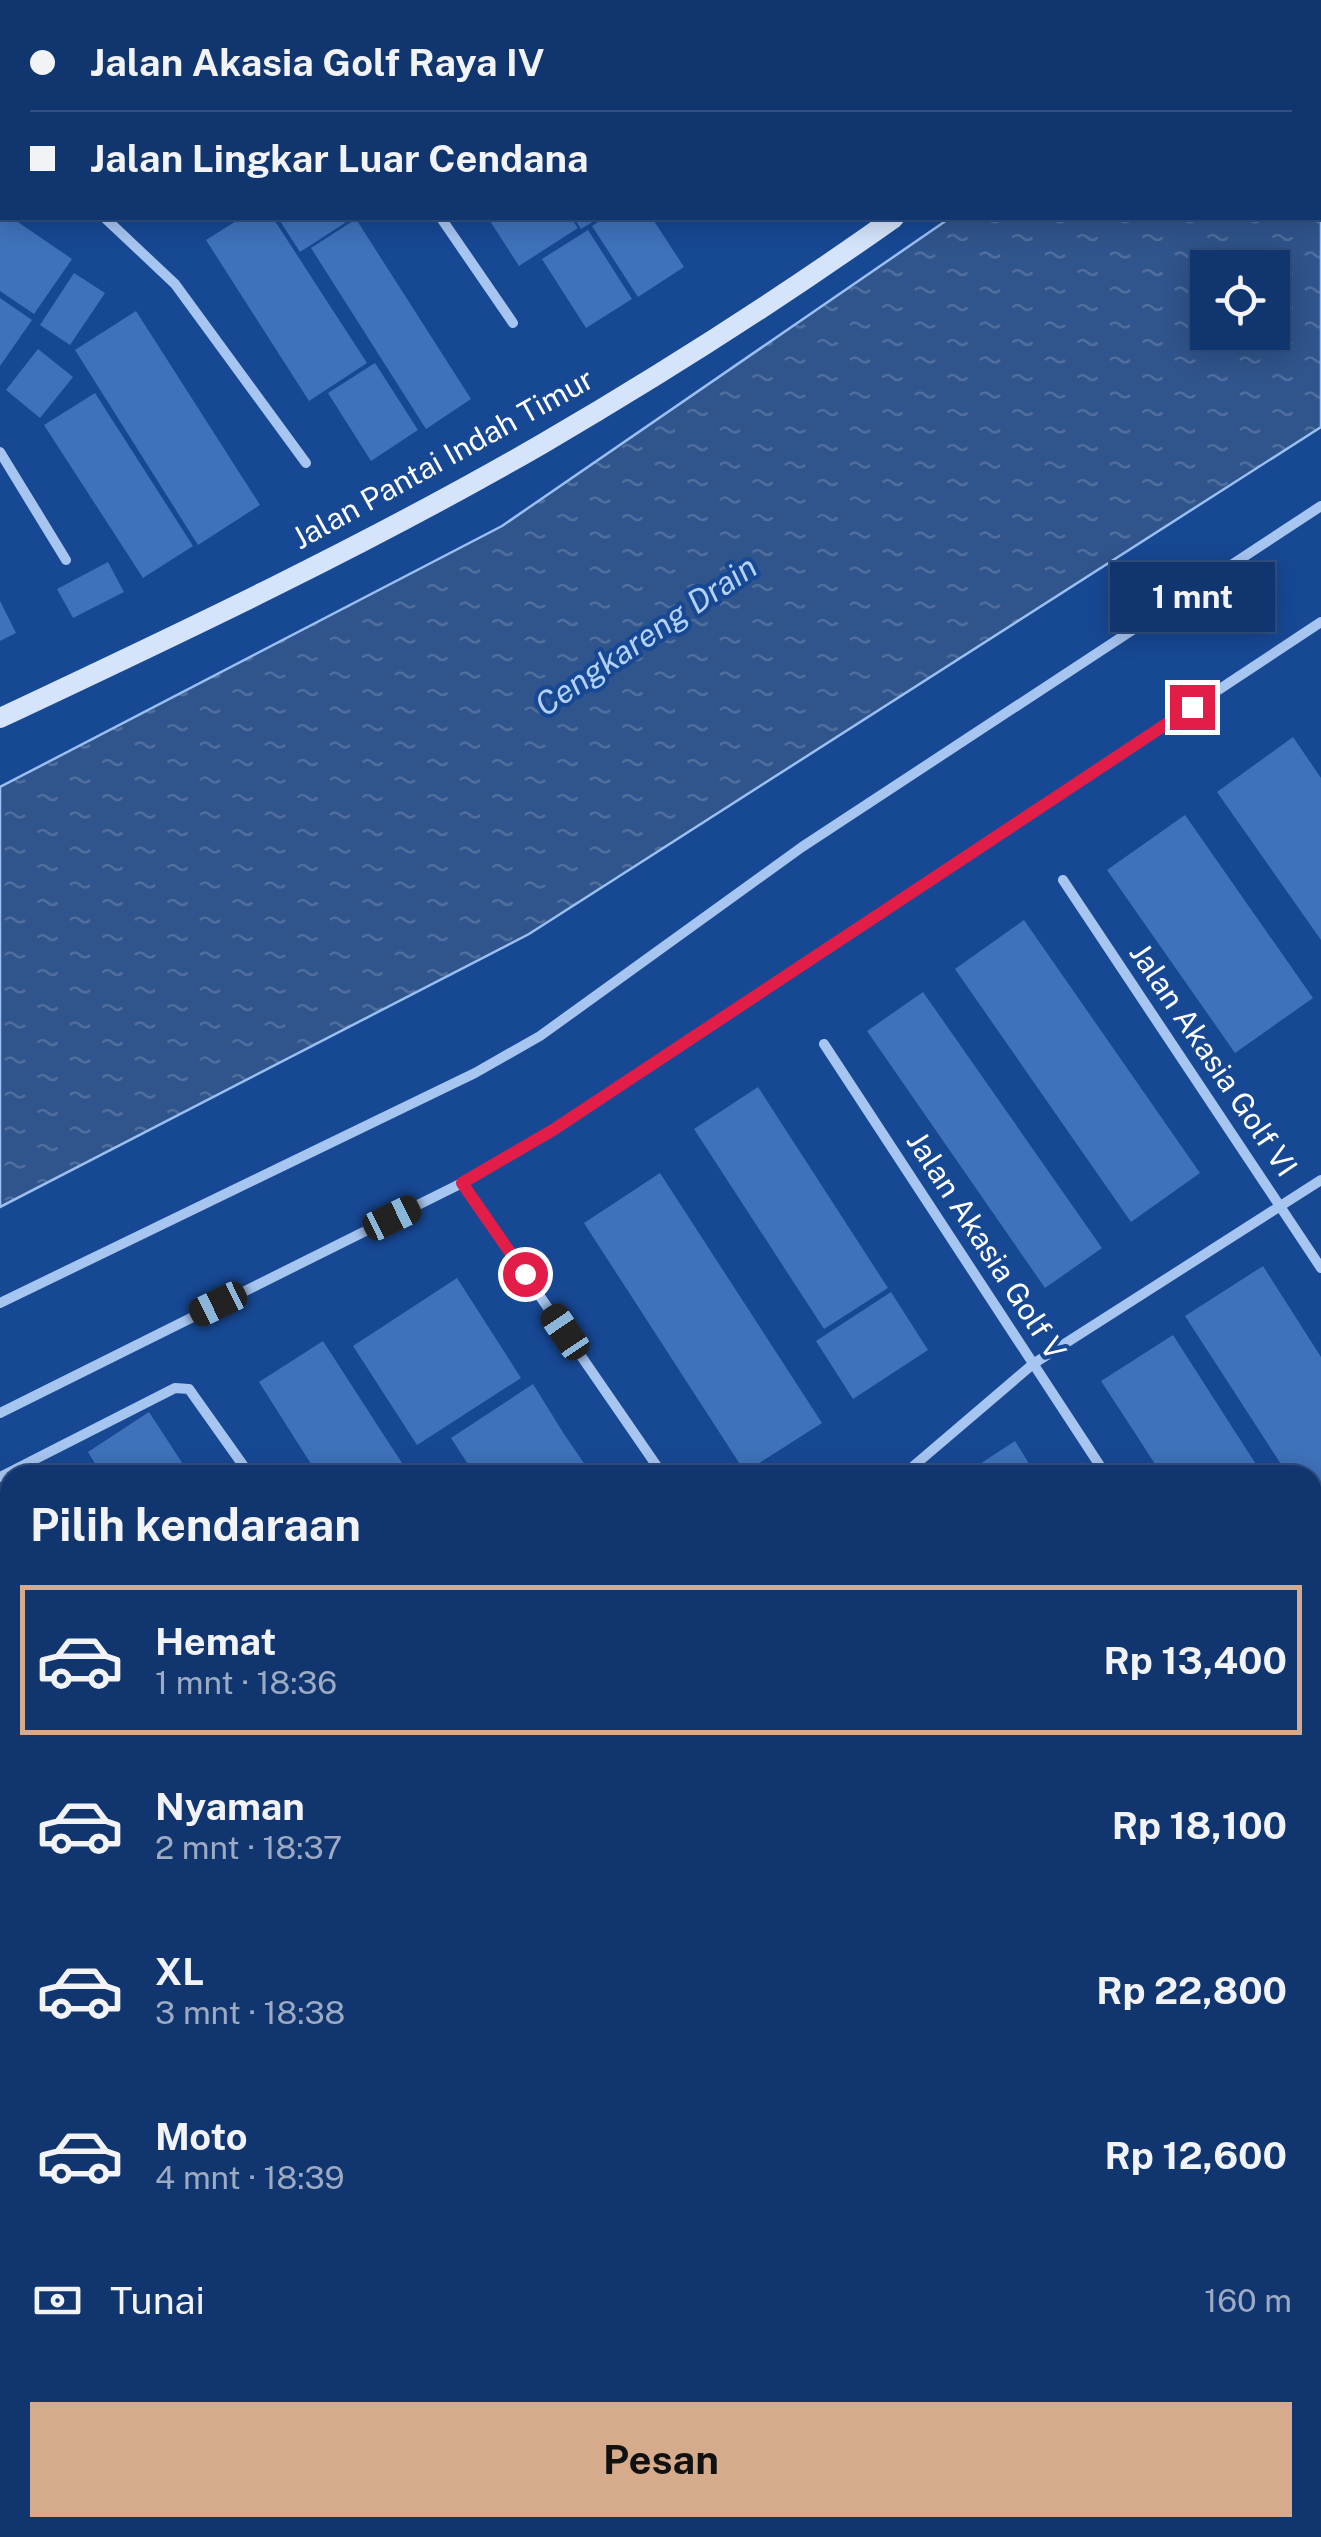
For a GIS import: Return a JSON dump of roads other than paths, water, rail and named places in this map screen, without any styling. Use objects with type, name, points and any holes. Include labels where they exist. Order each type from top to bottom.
[{"type":"street","points":[[107,220],[175,284],[306,463]]},
{"type":"street","points":[[442,220],[514,323]]},
{"type":"street","name":"Jalan Pantai Indah Timur","points":[[0,718],[210,619],[543,443],[814,274],[891,220]]},
{"type":"street","points":[[0,452],[66,560]]},
{"type":"street","points":[[0,1303],[475,1073],[540,1036],[802,847],[1321,506]]},
{"type":"street","points":[[0,1413],[462,1183],[553,1130],[1321,622]]},
{"type":"street","name":"Jalan Akasia Golf VI","points":[[1063,880],[1321,1268]]},
{"type":"street","name":"Jalan Akasia Golf V","points":[[824,1044],[1099,1465]]},
{"type":"street","points":[[915,1465],[1033,1364],[1321,1180]]},
{"type":"street","points":[[462,1183],[657,1465]]},
{"type":"street","points":[[24,1465],[176,1388],[188,1389],[199,1401],[243,1465]]},
{"type":"water","name":"Cengkareng Drain","points":[[947,220],[1321,220],[1321,427],[529,934],[0,1207],[0,787],[502,526]]}]
